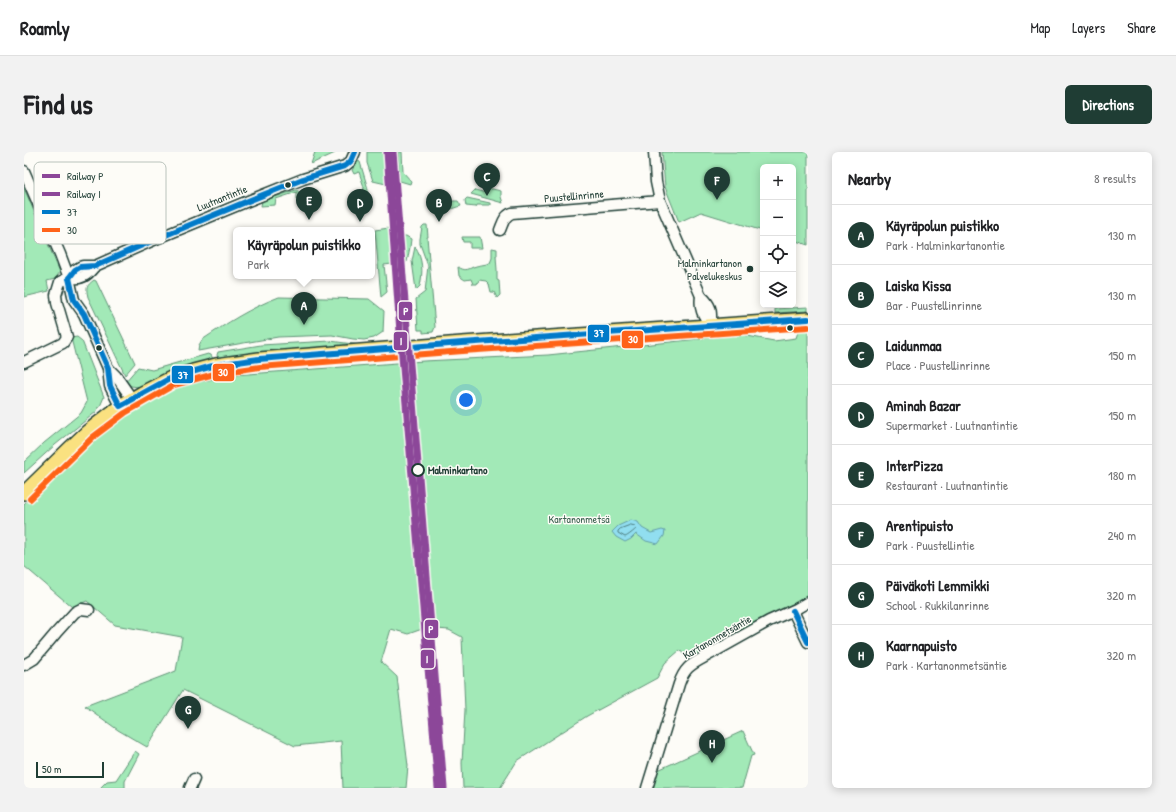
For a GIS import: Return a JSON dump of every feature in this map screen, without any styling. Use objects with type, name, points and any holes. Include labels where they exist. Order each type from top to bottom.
[{"type":"main road","points":[[24,493],[88,431],[126,402],[172,378],[193,370],[259,359],[462,343],[808,319]]},
{"type":"street","name":"Luutnantintie","points":[[166,234],[303,179],[345,166],[351,161],[355,152]]},
{"type":"street","points":[[654,152],[656,182],[660,201],[701,296],[701,311],[710,326]]},
{"type":"street","points":[[24,171],[34,193]]},
{"type":"street","name":"Puustellinrinne","points":[[500,230],[505,218],[512,213],[660,201]]},
{"type":"street","points":[[56,244],[69,278],[74,300],[84,314],[108,368],[110,386],[126,402]]},
{"type":"street","name":"Luutnantintie","points":[[24,362],[63,343],[66,340],[67,337],[56,295],[60,282],[69,278],[74,270],[83,266],[95,266],[144,244]]},
{"type":"street","name":"Kartanonmetsäntie","points":[[647,788],[685,670],[689,666],[769,621],[793,611],[808,602]]},
{"type":"street","points":[[24,665],[34,659],[75,612],[81,609],[89,610]]},
{"type":"street","points":[[793,611],[808,642]]},
{"type":"green space","points":[[315,152],[336,152],[311,164]]},
{"type":"green space","points":[[367,152],[383,152],[386,184],[373,181],[367,163]]},
{"type":"green space","points":[[398,152],[402,152],[403,172],[411,181],[410,184],[400,181]]},
{"type":"green space","points":[[662,152],[808,152],[808,245],[796,241],[796,164],[760,164],[760,230],[701,212],[679,222],[665,187]]},
{"type":"green space","points":[[358,161],[360,162],[368,189],[365,206],[361,206],[364,187],[359,172],[354,174],[352,170]]},
{"type":"green space","points":[[24,188],[34,211],[34,244],[48,244],[60,272],[55,279],[47,281],[49,291],[24,297]]},
{"type":"green space","points":[[488,188],[501,191],[503,203],[471,194],[475,190],[486,193]]},
{"type":"green space","points":[[296,190],[300,195],[299,201],[297,201],[297,192],[276,199],[275,205],[261,206],[262,201]]},
{"type":"green space","points":[[467,198],[490,203],[490,205],[477,205],[476,207],[466,206],[465,200]]},
{"type":"green space","points":[[449,201],[458,201],[461,206],[438,213],[436,208]]},
{"type":"green space","points":[[427,225],[435,327],[433,332],[423,333],[423,330],[418,330],[416,299],[425,292],[428,266],[420,244],[422,227]]},
{"type":"green space","points":[[389,228],[392,264],[384,265],[387,292],[381,297],[375,230]]},
{"type":"green space","points":[[403,236],[411,239],[407,262],[405,263]]},
{"type":"green space","points":[[462,237],[480,237],[482,248],[470,248],[470,242],[463,242]]},
{"type":"green space","points":[[415,247],[420,256],[422,271],[420,286],[416,290],[412,261]]},
{"type":"green space","points":[[492,248],[497,249],[497,280],[499,281],[500,295],[497,298],[494,292],[491,292],[489,284],[486,281],[479,280],[477,284],[473,284],[471,279],[465,280],[459,276],[458,267],[466,270],[475,266],[490,263],[492,258]]},
{"type":"green space","points":[[94,280],[96,281],[135,363],[125,375],[88,297],[87,287]]},
{"type":"green space","points":[[279,297],[369,299],[384,311],[383,332],[374,338],[364,340],[332,335],[278,337],[198,351],[202,340],[211,334],[248,311]]},
{"type":"green space","points":[[808,307],[808,311],[775,313],[775,309]]},
{"type":"green space","name":"Kartanonmetsä","points":[[808,328],[808,596],[688,660],[680,650],[665,663],[657,678],[587,716],[517,761],[500,788],[463,788],[462,763],[465,710],[462,637],[449,630],[425,628],[408,634],[391,629],[381,662],[397,677],[408,766],[406,788],[343,788],[341,741],[295,746],[183,690],[147,747],[118,730],[85,706],[176,671],[182,637],[115,625],[87,601],[72,607],[24,566],[24,504],[68,456],[116,417],[157,392],[182,385],[235,375],[424,361],[548,355],[742,335],[774,341],[796,338],[799,329]]},
{"type":"green space","points":[[77,337],[82,341],[104,397],[96,412],[55,445],[24,473],[24,462],[44,443],[81,413],[87,402],[71,338]]},
{"type":"green space","points":[[330,341],[361,345],[218,358],[217,355],[218,352],[261,345]]},
{"type":"green space","points":[[208,354],[211,355],[213,359],[189,365],[138,387],[131,386],[125,382],[138,367],[152,370]]},
{"type":"green space","points":[[743,731],[754,755],[751,756],[742,788],[653,788],[658,770]]},
{"type":"green space","points":[[135,751],[139,754],[125,781],[125,788],[100,788],[107,781],[116,780]]},
{"type":"water","points":[[631,520],[638,522],[642,528],[651,533],[662,530],[665,531],[664,536],[658,544],[646,541],[636,534],[625,542],[616,537],[612,532],[618,526]]},
{"type":"rail line","name":"I","points":[[387,152],[400,332],[438,788]]},
{"type":"rail line","name":"P","points":[[393,152],[444,788]]},
{"type":"transit line","name":"37","points":[[166,235],[303,179],[345,166],[351,161],[355,152]]},
{"type":"transit line","name":"37","points":[[69,278],[75,270],[80,267],[95,266],[145,244]]},
{"type":"transit line","name":"37","points":[[69,278],[74,300],[84,314],[108,368],[110,386],[120,406],[171,378],[216,365],[259,359],[462,343],[808,319]]},
{"type":"transit line","name":"30","points":[[30,499],[93,437],[125,413],[174,385],[218,373],[260,367],[463,351],[808,327]]},
{"type":"transit line","name":"37","points":[[793,611],[808,642]]},
{"type":"place","name":"Laidunmaa","points":[[487,196]]},
{"type":"place","name":"Arentipuisto","points":[[717,200]]},
{"type":"place","name":"InterPizza","points":[[309,220]]},
{"type":"place","name":"Aminah Bazar","points":[[360,222]]},
{"type":"place","name":"Laiska Kissa","points":[[439,222]]},
{"type":"place","name":"Malminkartanon Palvelukeskus","points":[[750,269]]},
{"type":"place","name":"Käyräpolun puistikko","points":[[304,325]]},
{"type":"place","name":"Malminkartano","points":[[418,470]]},
{"type":"place","name":"Päiväkoti Lemmikki","points":[[188,729]]},
{"type":"place","name":"Kaarnapuisto","points":[[712,763]]}]
